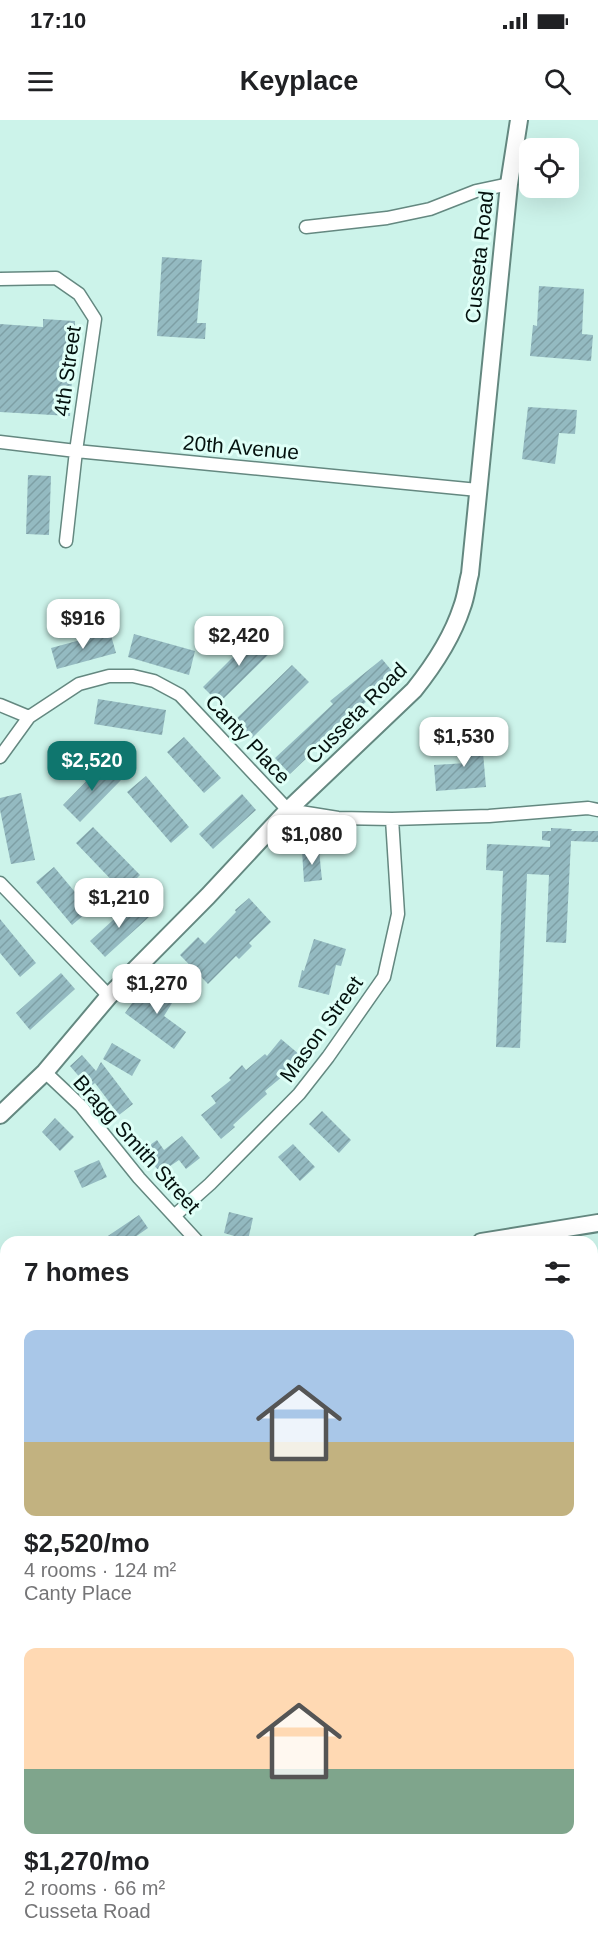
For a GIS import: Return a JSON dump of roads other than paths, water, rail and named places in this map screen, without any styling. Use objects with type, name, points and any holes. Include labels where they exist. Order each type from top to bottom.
[{"type":"street","name":"Cusseta Road","points":[[0,1115],[45,1072],[109,996],[208,896],[288,810],[414,690],[446,644],[462,607],[470,574],[509,184],[519,120]]},
{"type":"street","points":[[306,227],[387,218],[430,209],[476,191],[509,184]]},
{"type":"street","name":"4th Street","points":[[0,279],[56,278],[79,294],[95,319],[66,541]]},
{"type":"street","name":"20th Avenue","points":[[0,442],[478,490]]},
{"type":"street","name":"Canty Place","points":[[0,757],[29,717],[79,684],[109,676],[133,676],[154,681],[180,695],[288,810]]},
{"type":"street","points":[[0,705],[29,717]]},
{"type":"street","points":[[288,810],[338,818],[392,819],[489,816],[588,808],[598,810]]},
{"type":"street","name":"Mason Street","points":[[174,1216],[210,1184],[299,1094],[328,1057],[384,976],[398,914],[392,819]]},
{"type":"street","points":[[0,883],[109,996]]},
{"type":"street","name":"Bragg Smith Street","points":[[45,1072],[81,1106],[139,1178],[192,1236]]},
{"type":"street","points":[[519,1236],[594,1224]]}]
